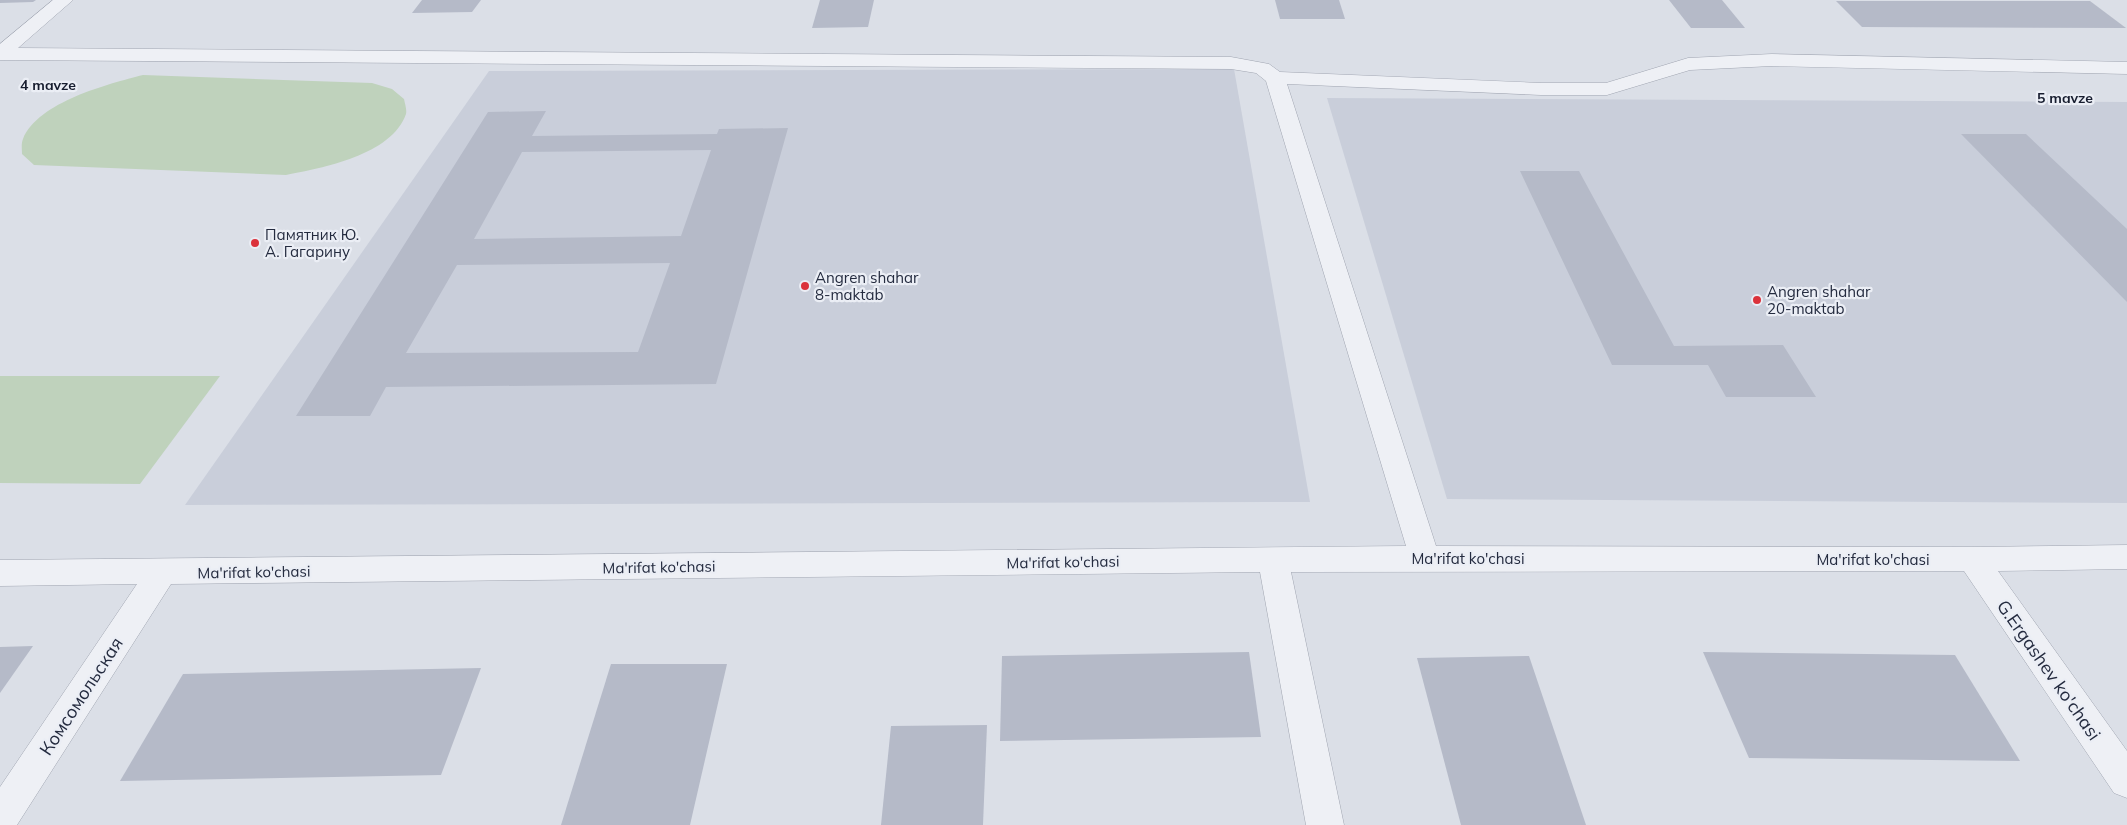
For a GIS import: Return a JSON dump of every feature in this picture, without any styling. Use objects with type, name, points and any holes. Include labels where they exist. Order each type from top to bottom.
[{"type":"street","points":[[0,54],[64,0]]},
{"type":"street","points":[[0,54],[1231,63],[1262,68],[1275,78],[1425,558]]},
{"type":"street","points":[[1275,78],[1541,89],[1607,89],[1688,64],[1763,60],[2127,68]]},
{"type":"street","name":"Ma'rifat ko'chasi","points":[[0,574],[1425,558],[1972,559],[2127,556]]},
{"type":"street","name":"G.Ergashev ko'chasi","points":[[1972,559],[2127,781]]},
{"type":"street","points":[[1273,560],[1324,825]]},
{"type":"street","name":"Комсомольская","points":[[0,819],[161,573]]},
{"type":"shaded area","name":"Angren shahar 8-maktab","points":[[1234,69],[1310,502],[185,505],[489,71]]},
{"type":"shaded area","name":"Angren shahar 20-maktab","points":[[1327,98],[2127,102],[2127,503],[1447,499]]},
{"type":"green space","points":[[143,75],[372,83],[392,89],[404,99],[406,114],[398,128],[386,140],[371,149],[336,163],[286,175],[34,165],[22,154],[23,139],[31,126],[58,105],[94,89]]},
{"type":"green space","points":[[0,376],[220,376],[140,484],[0,483]]},
{"type":"building","points":[[0,0],[36,0],[33,2],[0,3]]},
{"type":"building","points":[[422,0],[481,0],[472,12],[412,13]]},
{"type":"building","points":[[820,0],[874,0],[868,27],[812,28]]},
{"type":"building","points":[[1275,0],[1339,0],[1345,19],[1280,19]]},
{"type":"building","points":[[1669,0],[1722,0],[1745,28],[1691,28]]},
{"type":"building","points":[[1836,1],[2090,1],[2126,28],[1862,27]]},
{"type":"building","points":[[546,111],[532,136],[717,134],[719,129],[788,128],[716,384],[386,387],[370,416],[296,416],[488,112]],"holes":[[[711,150],[681,236],[474,239],[522,152]],[[670,263],[638,352],[406,353],[457,265]]]},
{"type":"building","points":[[1961,134],[2026,134],[2127,229],[2127,302]]},
{"type":"building","points":[[1520,171],[1579,171],[1674,346],[1783,345],[1816,397],[1726,397],[1708,365],[1612,365]]},
{"type":"building","points":[[33,646],[0,693],[0,647]]},
{"type":"building","points":[[1249,652],[1261,737],[1000,741],[1002,656]]},
{"type":"building","points":[[1703,652],[1955,655],[2020,761],[1749,758]]},
{"type":"building","points":[[1529,656],[1586,825],[1461,825],[1417,658]]},
{"type":"building","points":[[611,664],[727,664],[690,825],[561,825]]},
{"type":"building","points":[[481,668],[441,775],[120,781],[183,674]]},
{"type":"building","points":[[987,725],[983,825],[881,825],[891,726]]},
{"type":"place","name":"Памятник Ю. А. Гагарину","points":[[255,243]]},
{"type":"place","name":"Angren shahar 8-maktab","points":[[805,286]]},
{"type":"place","name":"Angren shahar 20-maktab","points":[[1757,300]]},
{"type":"district","name":"4 mavze","points":[[48,85]]},
{"type":"district","name":"5 mavze","points":[[2065,98]]}]
